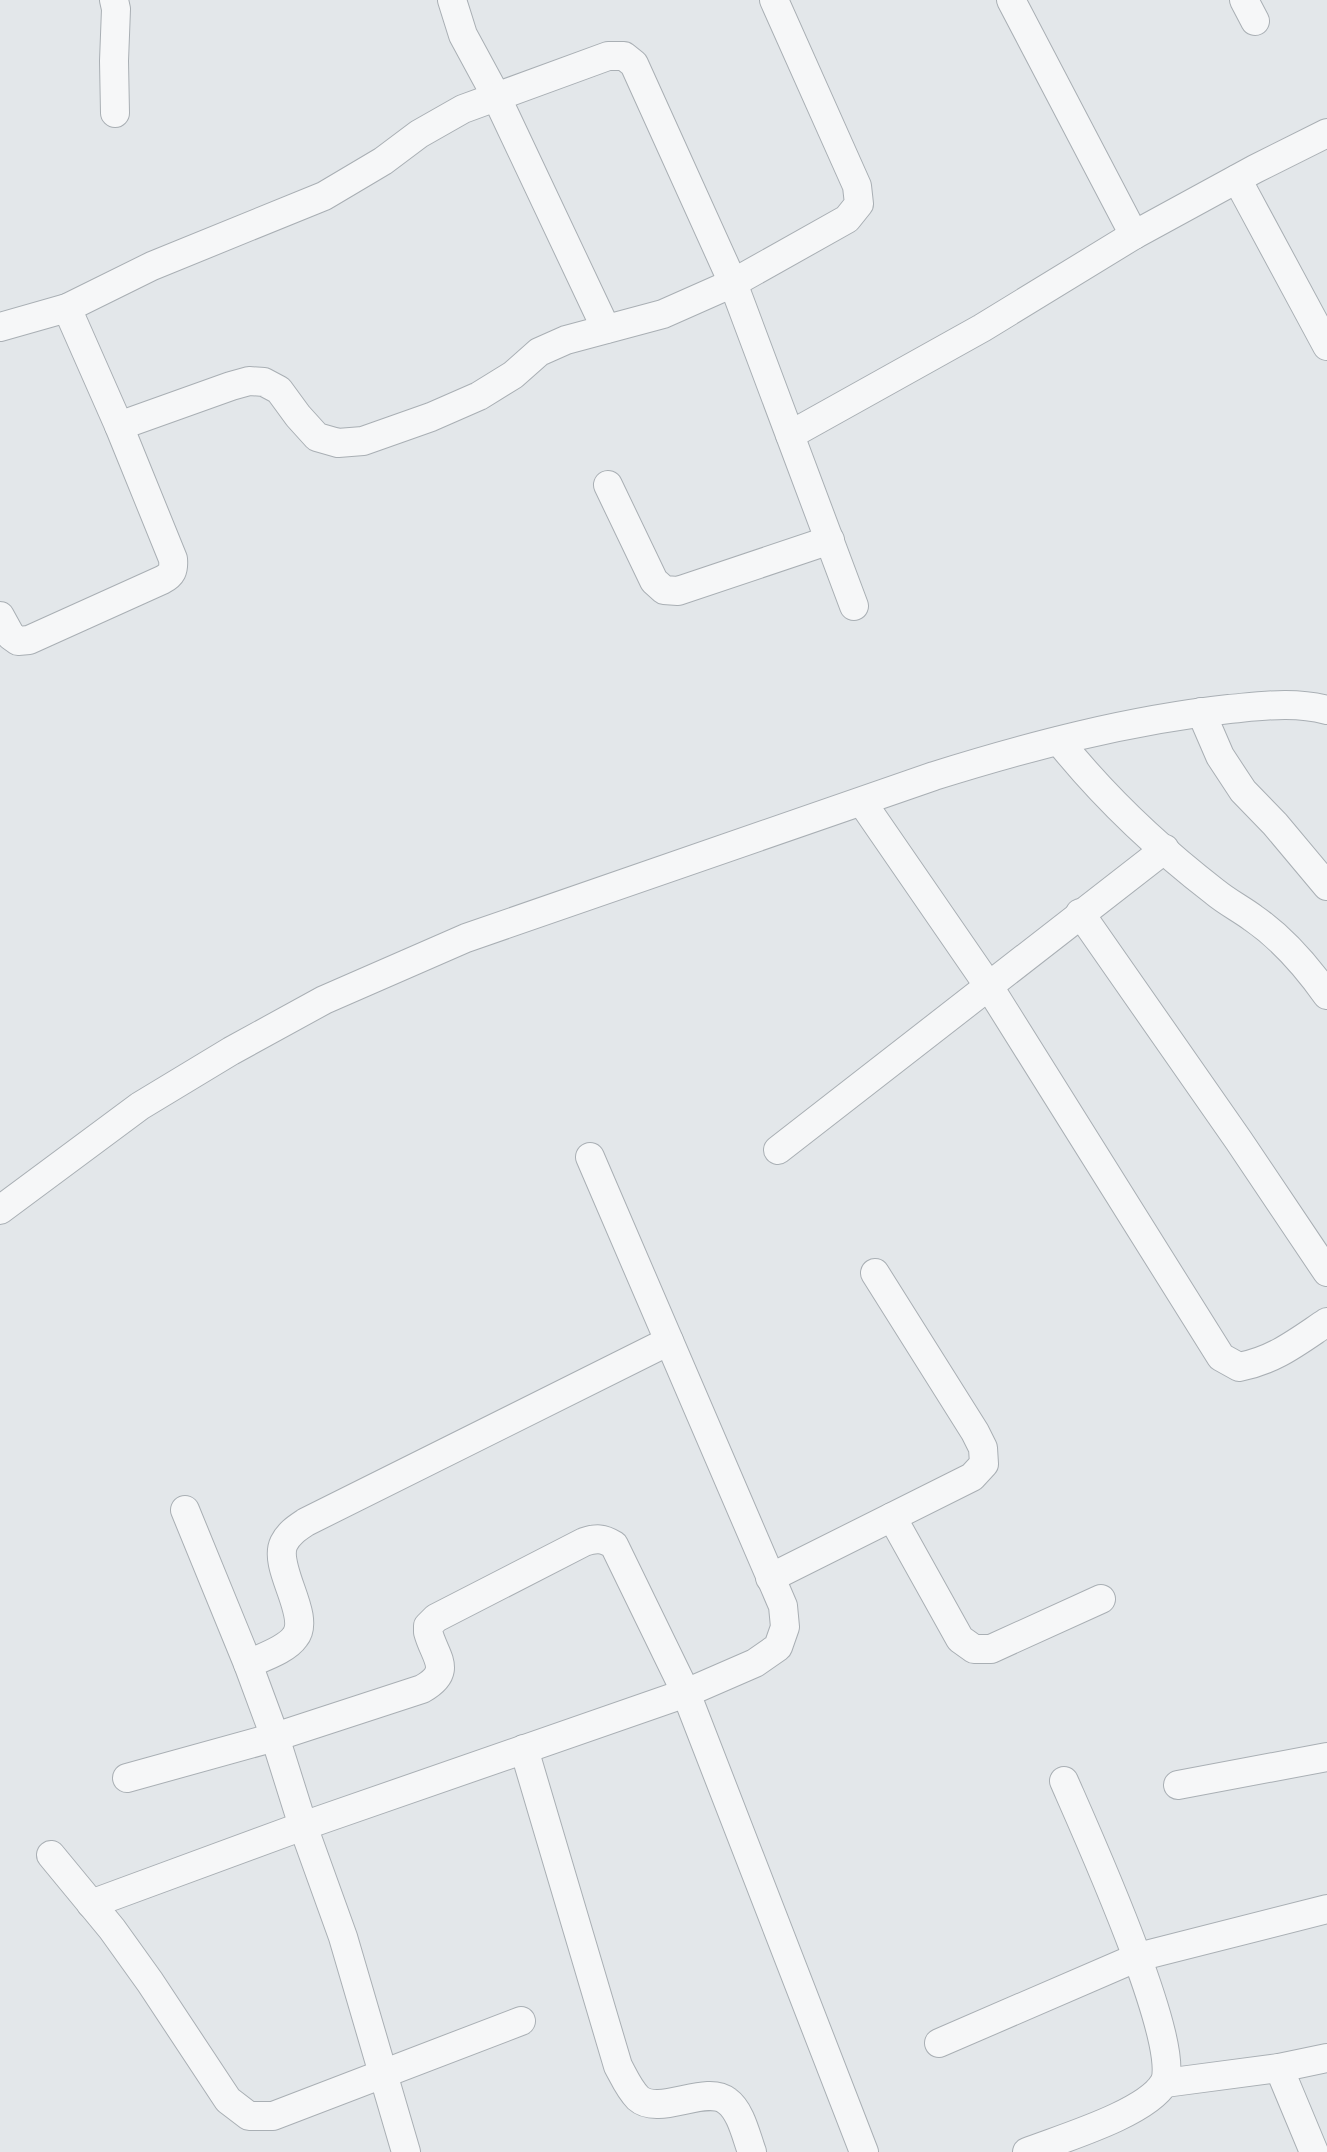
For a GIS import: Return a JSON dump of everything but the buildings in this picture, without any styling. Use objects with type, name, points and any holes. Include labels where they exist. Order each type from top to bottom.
[{"type":"street","points":[[114,0],[116,9],[115,113]]},
{"type":"street","points":[[452,0],[463,35],[496,96],[606,329]]},
{"type":"street","points":[[1011,0],[1134,235]]},
{"type":"street","points":[[119,426],[249,381],[264,382],[279,390],[298,416],[317,437],[338,443],[363,441],[479,396],[513,375],[539,352],[566,340],[663,314],[733,283],[847,219],[859,204],[857,186],[781,2]]},
{"type":"street","points":[[0,328],[67,308],[152,266],[324,196],[383,161],[419,134],[463,109],[608,56],[624,56],[634,64],[733,283],[854,606]]},
{"type":"street","points":[[790,435],[982,328],[1134,235],[1327,133]]},
{"type":"street","points":[[1237,179],[1327,346]]},
{"type":"street","points":[[0,616],[11,636],[18,641],[29,640],[170,576],[174,568],[173,559],[119,426],[67,308]]},
{"type":"street","points":[[608,485],[654,582],[664,590],[678,591],[830,540]]},
{"type":"street","points":[[0,1210],[140,1106],[230,1051],[324,1000],[466,938],[989,758],[1137,723],[1201,712],[1272,704],[1309,705],[1327,710]]},
{"type":"street","points":[[1201,712],[1220,756],[1243,791],[1275,824],[1327,886]]},
{"type":"street","points":[[1058,741],[1109,799],[1164,849],[1216,893],[1254,919],[1285,945],[1327,995]]},
{"type":"street","points":[[862,802],[988,985],[1221,1357],[1239,1367],[1260,1363],[1284,1351],[1327,1322]]},
{"type":"street","points":[[778,1150],[1164,849]]},
{"type":"street","points":[[1080,914],[1239,1141],[1327,1272]]},
{"type":"street","points":[[91,1904],[303,1826],[686,1693],[755,1663],[778,1647],[785,1627],[782,1606],[590,1157]]},
{"type":"street","points":[[770,1578],[972,1477],[984,1464],[983,1448],[975,1432],[875,1273]]},
{"type":"street","points":[[248,1664],[288,1644],[296,1636],[299,1626],[298,1611],[282,1561],[282,1545],[290,1533],[306,1522],[669,1341]]},
{"type":"street","points":[[185,1510],[248,1664],[275,1737],[303,1826],[343,1937],[406,2152]]},
{"type":"street","points":[[892,1517],[960,1638],[974,1649],[991,1649],[1101,1599]]},
{"type":"street","points":[[127,1778],[275,1737],[422,1689],[434,1682],[440,1674],[441,1663],[428,1632],[428,1626],[436,1618],[595,1538],[606,1540],[614,1545],[686,1693],[864,2152]]},
{"type":"street","points":[[524,1749],[618,2066],[629,2088],[640,2100],[659,2104],[710,2095],[727,2100],[739,2117],[752,2152]]},
{"type":"street","points":[[1178,1785],[1327,1757]]},
{"type":"street","points":[[1027,2152],[1112,2119],[1148,2101],[1165,2082],[1166,2053],[1138,1957],[1064,1781]]},
{"type":"street","points":[[51,1855],[150,1982],[228,2100],[249,2116],[273,2116],[520,2021]]},
{"type":"street","points":[[939,2043],[1138,1957],[1327,1909]]},
{"type":"street","points":[[1165,2082],[1280,2068],[1327,2058]]},
{"type":"street","points":[[1280,2068],[1314,2152]]}]
